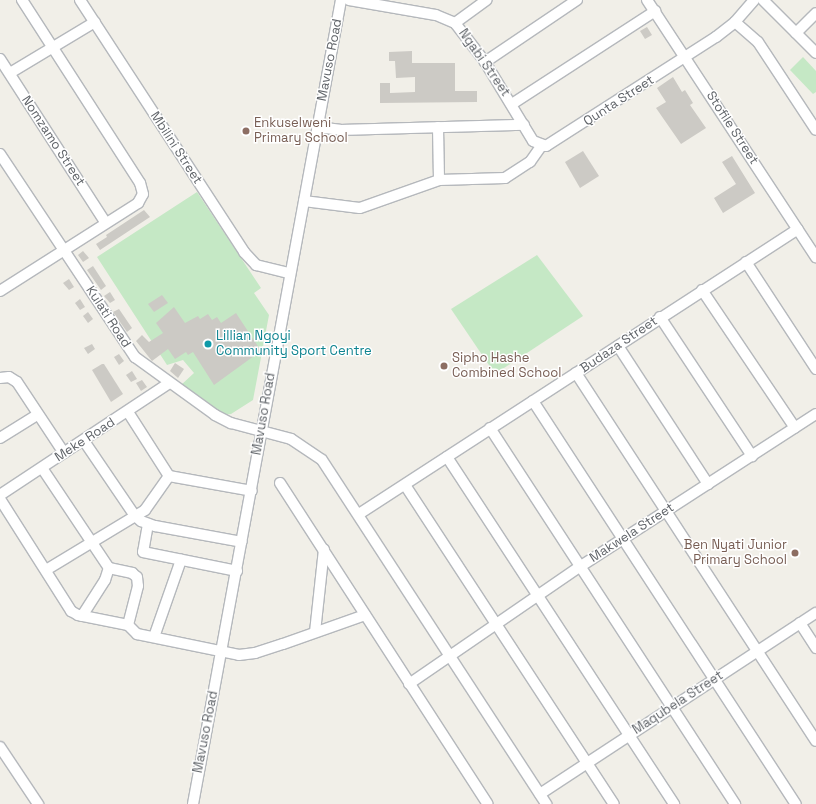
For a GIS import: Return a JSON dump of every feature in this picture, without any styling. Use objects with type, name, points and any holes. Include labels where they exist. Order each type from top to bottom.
[{"type":"street","points":[[1,287],[66,250],[105,222],[141,200],[142,187],[22,0]]},
{"type":"street","name":"Mbilini Street","points":[[80,0],[244,252],[256,265],[289,273]]},
{"type":"street","name":"Mavuso Road","points":[[193,804],[252,491],[261,430],[289,273],[304,201],[341,0]]},
{"type":"street","name":"Ngabi Street","points":[[350,0],[436,15],[455,23],[484,62],[512,104],[533,141],[546,145]]},
{"type":"street","points":[[455,23],[487,0]]},
{"type":"street","points":[[484,62],[577,0]]},
{"type":"street","name":"Stofile Street","points":[[647,0],[686,57],[816,257]]},
{"type":"street","name":"Qunta Street","points":[[546,145],[686,57],[735,22],[754,0]]},
{"type":"street","points":[[763,0],[816,53]]},
{"type":"street","points":[[512,104],[655,11]]},
{"type":"street","points":[[796,33],[816,13]]},
{"type":"street","points":[[10,73],[52,46],[95,22]]},
{"type":"street","points":[[735,22],[758,42],[816,130]]},
{"type":"street","name":"Nomzamo Street","points":[[0,59],[105,222]]},
{"type":"street","points":[[317,127],[340,130],[524,125]]},
{"type":"street","points":[[438,127],[439,180]]},
{"type":"street","points":[[304,201],[360,208],[439,180],[505,178],[530,162],[546,145]]},
{"type":"street","name":"Kulati Road","points":[[0,154],[66,250],[126,347],[139,361],[169,383],[231,423],[291,439],[314,452],[322,460],[359,514],[546,804]]},
{"type":"street","name":"Budaza Street","points":[[359,514],[618,346],[660,317],[798,229]]},
{"type":"street","points":[[746,262],[816,369]]},
{"type":"street","points":[[702,290],[795,428]]},
{"type":"street","points":[[660,317],[752,456]]},
{"type":"street","points":[[618,346],[708,484]]},
{"type":"street","points":[[576,373],[816,741]]},
{"type":"street","points":[[0,378],[9,377],[17,382],[37,415],[64,453]]},
{"type":"street","name":"Meke Road","points":[[0,495],[128,412],[169,383]]},
{"type":"street","points":[[533,401],[624,538],[796,804]]},
{"type":"street","points":[[128,412],[169,476],[252,491]]},
{"type":"street","name":"Makwela Street","points":[[409,684],[581,566],[816,414]]},
{"type":"street","points":[[0,438],[37,415]]},
{"type":"street","points":[[490,428],[735,804]]},
{"type":"street","points":[[84,441],[135,516],[148,524],[242,542]]},
{"type":"street","points":[[447,457],[674,804]]},
{"type":"street","points":[[42,468],[90,542],[109,568],[132,574],[138,581],[128,625]]},
{"type":"street","points":[[46,570],[149,506],[169,476]]},
{"type":"street","points":[[280,483],[324,549],[364,616],[488,804]]},
{"type":"street","points":[[405,485],[588,762],[614,804]]},
{"type":"street","points":[[0,499],[71,611],[82,616],[128,625],[133,632],[239,655],[255,653],[364,616]]},
{"type":"street","points":[[148,524],[142,552],[237,571]]},
{"type":"street","points":[[315,632],[324,549]]},
{"type":"street","points":[[154,636],[181,560]]},
{"type":"street","points":[[82,616],[105,580],[109,568]]},
{"type":"street","name":"Maqubela Street","points":[[540,794],[816,613]]},
{"type":"street","points":[[800,623],[816,648]]},
{"type":"street","points":[[0,747],[38,804]]},
{"type":"green space","points":[[803,57],[816,71],[816,92],[813,94],[790,70]]},
{"type":"green space","points":[[197,192],[261,288],[254,293],[269,315],[253,400],[231,414],[224,415],[181,385],[194,373],[183,360],[167,365],[97,257]]},
{"type":"green space","points":[[537,255],[583,316],[495,374],[451,309]]},
{"type":"building","points":[[647,27],[652,35],[645,39],[640,31]]},
{"type":"building","points":[[412,51],[412,63],[455,63],[455,91],[477,91],[477,102],[380,103],[380,83],[390,83],[390,93],[415,92],[415,77],[396,78],[395,61],[389,61],[389,52]]},
{"type":"building","points":[[673,77],[682,92],[685,90],[693,103],[690,105],[706,128],[681,144],[656,108],[666,102],[657,88]]},
{"type":"building","points":[[583,151],[599,176],[580,188],[565,162]]},
{"type":"building","points":[[732,156],[755,193],[723,213],[714,198],[736,184],[722,162]]},
{"type":"building","points":[[144,210],[150,217],[100,250],[96,244],[107,237],[106,235]]},
{"type":"building","points":[[83,251],[89,258],[83,262],[78,255]]},
{"type":"building","points":[[93,266],[106,286],[101,290],[87,270]]},
{"type":"building","points":[[69,279],[74,287],[69,290],[63,283]]},
{"type":"building","points":[[110,292],[115,300],[110,303],[104,296]]},
{"type":"building","points":[[162,295],[168,303],[154,312],[148,304]]},
{"type":"building","points":[[80,299],[85,307],[80,310],[75,303]]},
{"type":"building","name":"Lillian Ngoyi Community Sport Centre","points":[[174,307],[185,323],[198,316],[200,319],[208,314],[212,320],[217,317],[221,323],[236,313],[261,351],[214,385],[193,352],[188,355],[186,352],[175,359],[168,349],[152,361],[136,341],[142,335],[149,342],[163,333],[156,323]]},
{"type":"building","points":[[119,309],[132,328],[127,332],[113,312]]},
{"type":"building","points":[[88,312],[93,319],[88,323],[83,316]]},
{"type":"building","points":[[92,344],[95,349],[88,354],[84,348]]},
{"type":"building","points":[[119,354],[124,361],[119,365],[114,357]]},
{"type":"building","points":[[175,363],[184,369],[178,378],[170,371]]},
{"type":"building","points":[[104,364],[123,394],[111,402],[92,370]]},
{"type":"building","points":[[132,371],[137,379],[131,382],[126,375]]},
{"type":"building","points":[[142,380],[147,387],[141,391],[136,383]]},
{"type":"place","name":"Enkuselweni Primary School","points":[[246,131]]},
{"type":"place","name":"Lillian Ngoyi Community Sport Centre","points":[[208,344]]},
{"type":"place","name":"Sipho Hashe Combined School","points":[[444,366]]},
{"type":"place","name":"Ben Nyati Junior Primary School","points":[[795,553]]}]
